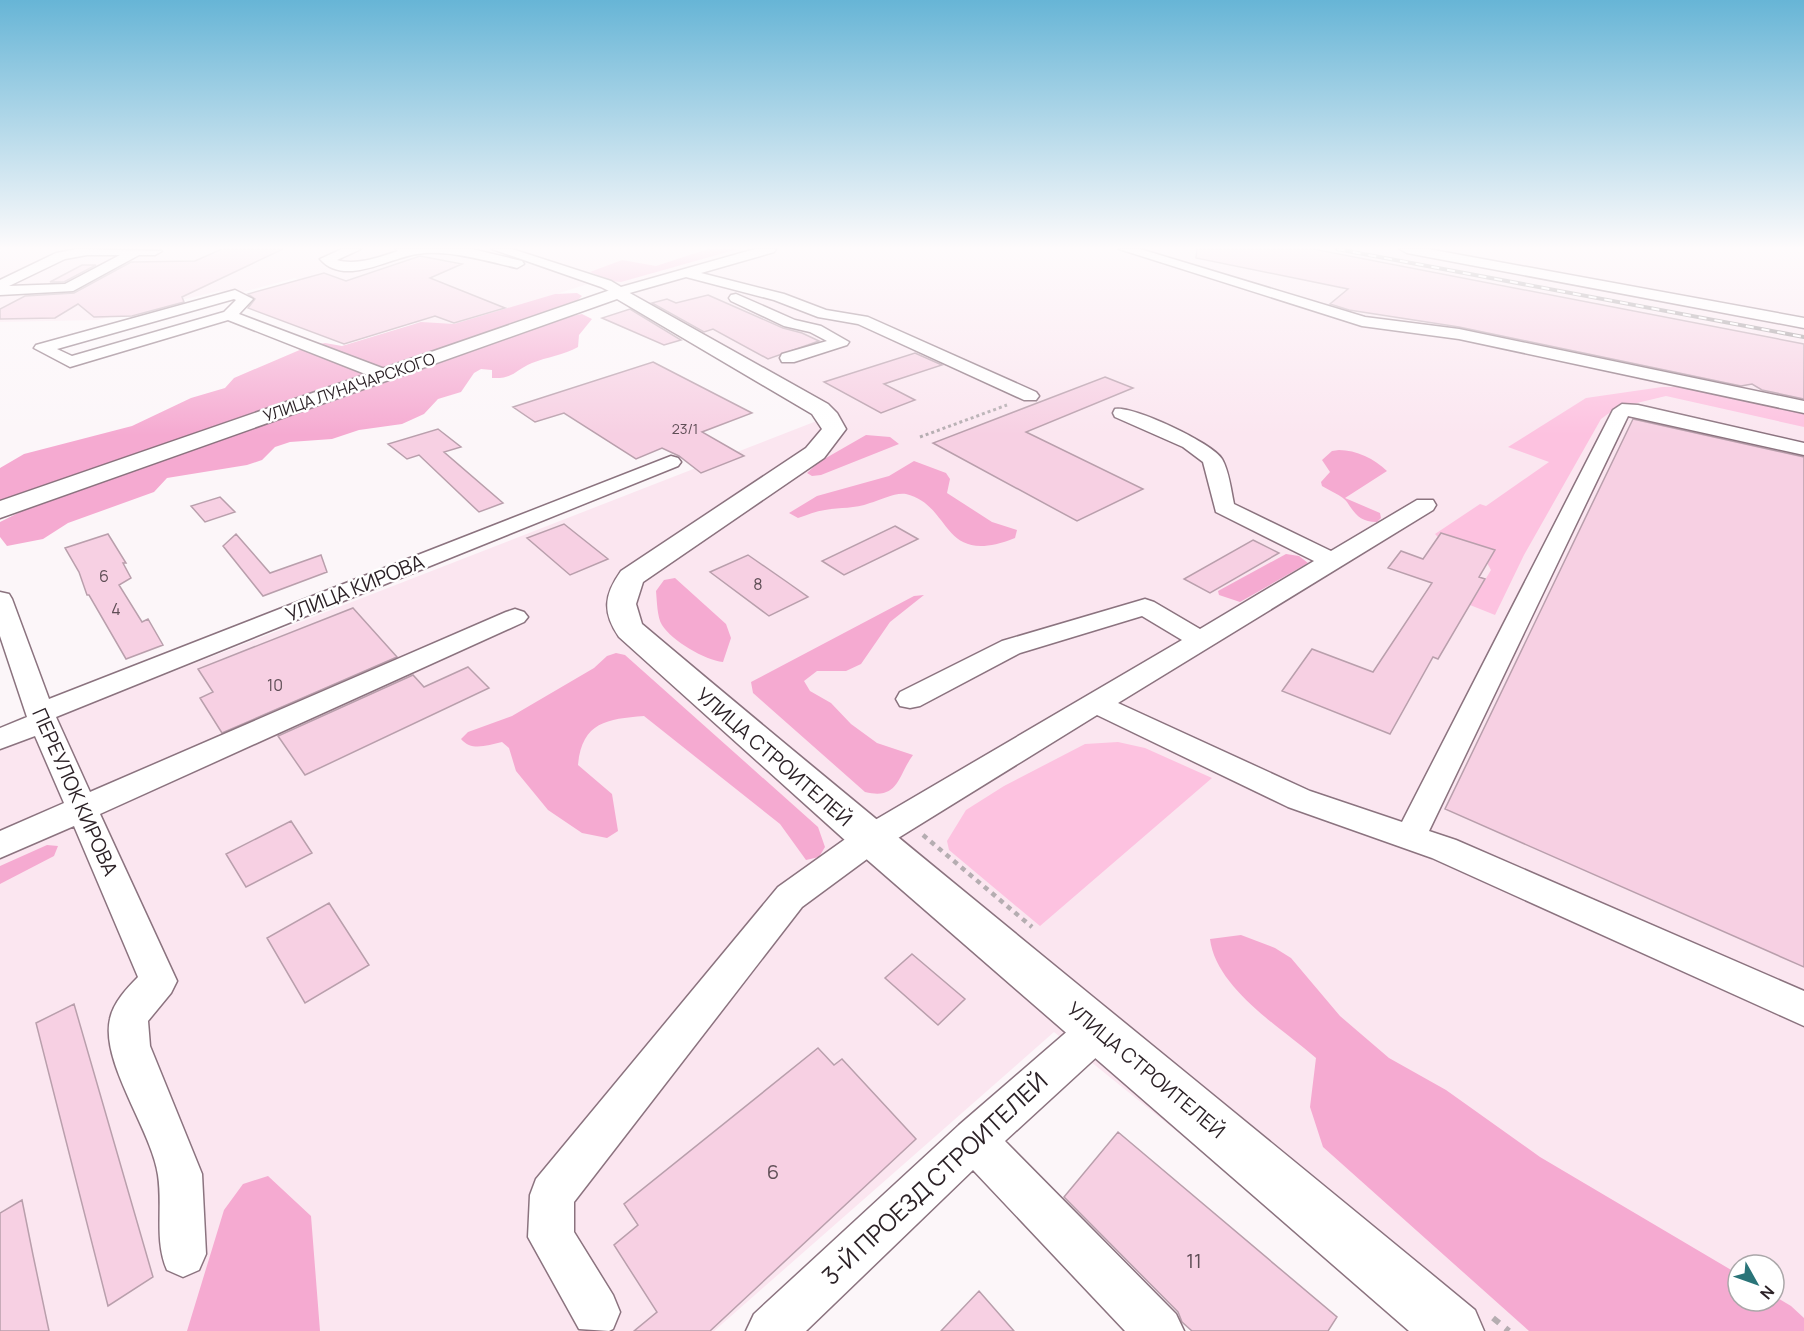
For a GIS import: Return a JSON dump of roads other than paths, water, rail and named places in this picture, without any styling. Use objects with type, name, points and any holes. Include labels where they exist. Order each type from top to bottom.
[{"type":"main road","name":"УЛИЦА ЛУНАЧАРСКОГО","points":[[0,510],[566,311]]},
{"type":"main road","name":"УЛИЦА СТРОИТЕЛЕЙ","points":[[672,311],[820,409],[833,424],[831,435],[814,453],[631,577],[619,601],[621,615],[630,630],[646,647],[870,839],[1099,1029],[1454,1331]]},
{"type":"street","points":[[175,311],[42,348],[70,362],[229,315],[233,311]]},
{"type":"street","points":[[764,311],[790,323],[815,329],[841,342],[788,358]]},
{"type":"street","points":[[816,311],[862,320],[1030,396]]},
{"type":"street","points":[[1330,311],[1389,327],[1417,327],[1459,333],[1804,407]]},
{"type":"street","points":[[1740,311],[1804,323]]},
{"type":"street","points":[[229,315],[384,375]]},
{"type":"street","points":[[1410,837],[1622,410],[1638,411],[1804,449]]},
{"type":"street","points":[[1122,413],[1190,443],[1213,460],[1224,507],[1332,561]]},
{"type":"street","name":"УЛИЦА КИРОВА","points":[[0,739],[42,717],[671,462]]},
{"type":"street","points":[[596,1312],[551,1237],[552,1195],[790,897],[870,839],[1425,505]]},
{"type":"street","name":"ПЕРЕУЛОК КИРОВА","points":[[0,599],[42,717],[158,981],[139,1002],[129,1019],[130,1046],[180,1174],[183,1254]]},
{"type":"street","points":[[910,699],[1011,647],[1145,607],[1201,640]]},
{"type":"street","points":[[0,845],[515,617]]},
{"type":"street","points":[[1097,704],[1299,799],[1444,849],[1804,1009]]},
{"type":"street","name":"3-Й ПРОЕЗД СТРОИТЕЛЕЙ","points":[[771,1331],[974,1140],[1099,1029]]},
{"type":"street","points":[[974,1140],[1159,1331]]},
{"type":"railway","points":[[1667,311],[1804,337]]}]
